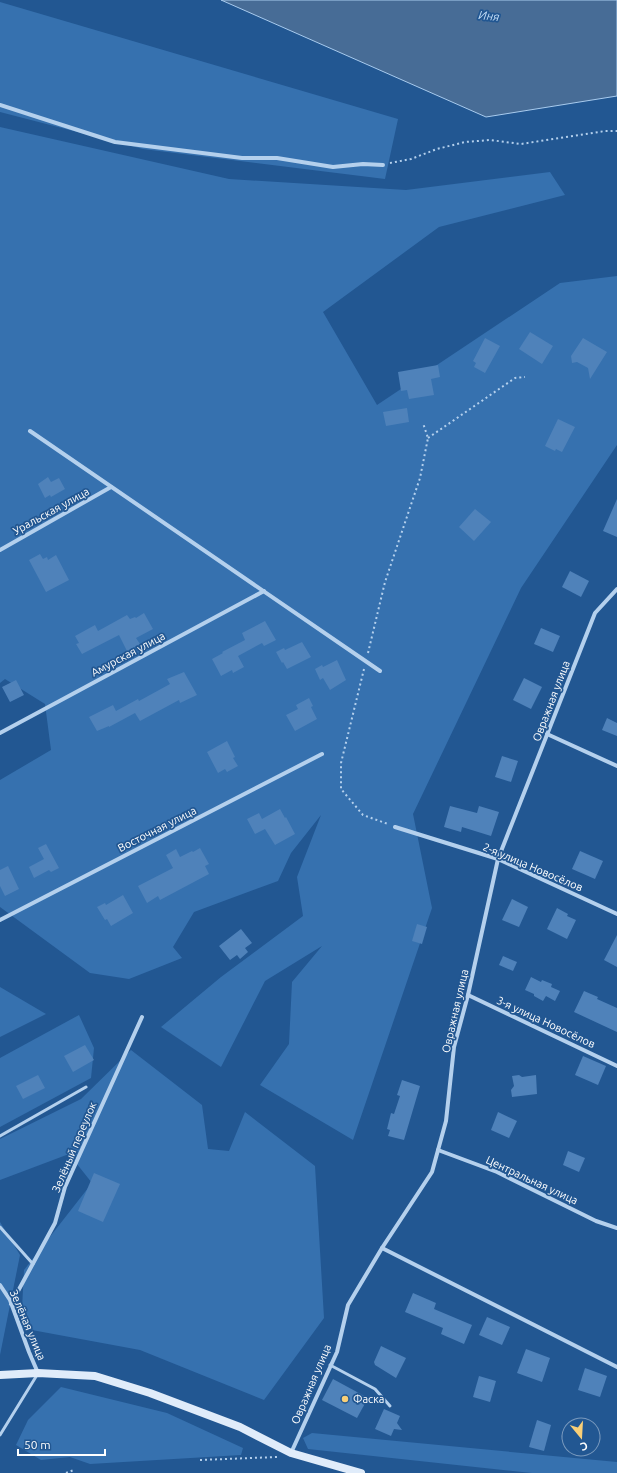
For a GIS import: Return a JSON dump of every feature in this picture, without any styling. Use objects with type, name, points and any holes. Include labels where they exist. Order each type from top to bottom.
[{"type":"main road","points":[[0,1375],[38,1373],[95,1376],[150,1393],[240,1427],[291,1453],[362,1473]]},
{"type":"street","points":[[0,105],[115,142],[242,158],[277,158],[333,167],[363,164],[383,165]]},
{"type":"street","points":[[30,431],[111,488],[380,671]]},
{"type":"street","name":"Уральская улица","points":[[0,550],[111,488]]},
{"type":"street","name":"Овражная улица","points":[[291,1453],[337,1352],[348,1305],[382,1248],[432,1172],[446,1121],[454,1048],[468,995],[498,859],[595,613],[617,589]]},
{"type":"street","name":"Амурская улица","points":[[0,733],[264,591]]},
{"type":"street","points":[[547,734],[617,766]]},
{"type":"street","name":"Восточная улица","points":[[0,920],[322,754]]},
{"type":"street","name":"2-я улица Новосёлов","points":[[395,827],[498,859],[617,914]]},
{"type":"street","name":"3-я улица Новосёлов","points":[[468,995],[617,1066]]},
{"type":"street","name":"Зелёный переулок","points":[[11,1304],[55,1223],[65,1187],[142,1017]]},
{"type":"street","name":"Центральная улица","points":[[438,1150],[497,1172],[596,1221],[617,1228]]},
{"type":"street","points":[[382,1248],[617,1367]]},
{"type":"street","name":"Зелёная улица","points":[[0,1285],[11,1304],[38,1373]]},
{"type":"lane","points":[[0,1136],[86,1088]]},
{"type":"lane","points":[[0,1227],[33,1264]]},
{"type":"lane","points":[[330,1365],[375,1389],[390,1406]]},
{"type":"lane","points":[[0,1435],[38,1373]]},
{"type":"path","points":[[383,165],[411,159],[437,149],[465,142],[490,140],[521,144],[605,131],[617,131]]},
{"type":"path","points":[[428,438],[515,378],[525,377]]},
{"type":"path","points":[[367,657],[385,582],[420,478],[428,438],[423,423]]},
{"type":"path","points":[[365,665],[341,763],[341,789],[363,815],[395,827]]},
{"type":"path","points":[[200,1460],[280,1457]]},
{"type":"path","points":[[66,1473],[74,1470]]},
{"type":"shaded area","points":[[0,2],[398,119],[385,179],[143,149],[0,112]]},
{"type":"shaded area","points":[[0,127],[229,179],[406,190],[550,172],[565,195],[439,227],[323,312],[377,405],[560,283],[617,276],[617,445],[521,588],[413,814],[432,908],[353,1140],[260,1085],[289,1044],[292,982],[322,946],[265,981],[221,1067],[161,1027],[221,977],[303,916],[297,877],[321,815],[291,853],[278,881],[194,912],[173,947],[182,958],[129,979],[90,973],[0,907],[0,780],[51,750],[45,704],[5,679],[0,683]]},
{"type":"shaded area","points":[[0,987],[46,1014],[0,1037]]},
{"type":"shaded area","points":[[79,1015],[94,1048],[91,1078],[0,1127],[0,1058]]},
{"type":"shaded area","points":[[131,1050],[202,1105],[208,1149],[229,1151],[245,1112],[315,1166],[324,1318],[264,1400],[140,1350],[21,1328],[24,1270],[92,1183],[69,1154],[0,1180],[0,1139],[81,1099]]},
{"type":"shaded area","points":[[0,1222],[20,1255],[0,1355]]},
{"type":"shaded area","points":[[61,1387],[167,1413],[243,1448],[241,1455],[90,1464],[70,1457],[41,1460],[16,1445],[28,1420]]},
{"type":"shaded area","points":[[312,1433],[617,1462],[617,1473],[532,1473],[308,1449],[303,1438]]},
{"type":"water","name":"Иня","points":[[221,0],[617,0],[617,96],[486,117]]},
{"type":"building","points":[[530,332],[553,346],[542,364],[519,349]]},
{"type":"building","points":[[485,338],[500,346],[485,373],[474,367],[476,363],[473,361]]},
{"type":"building","points":[[583,338],[607,352],[590,379],[588,368],[577,362],[572,363],[571,356]]},
{"type":"building","points":[[438,365],[440,377],[431,379],[434,395],[409,399],[407,390],[401,391],[398,372]]},
{"type":"building","points":[[407,408],[409,422],[386,426],[383,412]]},
{"type":"building","points":[[558,419],[575,427],[562,452],[556,449],[555,451],[545,446]]},
{"type":"building","points":[[48,477],[51,482],[59,478],[65,489],[51,497],[50,495],[45,498],[38,484]]},
{"type":"building","points":[[617,499],[617,537],[603,531]]},
{"type":"building","points":[[475,509],[491,522],[474,541],[459,527]]},
{"type":"building","points":[[40,554],[43,559],[47,557],[48,560],[56,555],[69,580],[46,592],[29,560]]},
{"type":"building","points":[[570,571],[589,581],[581,597],[562,587]]},
{"type":"building","points":[[144,613],[153,629],[136,638],[140,644],[127,651],[119,635],[82,654],[76,644],[79,643],[75,636],[95,625],[98,631],[127,615],[130,619],[136,618]]},
{"type":"building","points":[[265,621],[276,640],[264,646],[262,643],[238,656],[244,667],[233,673],[232,670],[221,676],[212,659],[245,640],[242,633]]},
{"type":"building","points":[[541,628],[560,636],[553,652],[534,644]]},
{"type":"building","points":[[302,642],[311,657],[287,669],[276,652],[284,648],[285,650]]},
{"type":"building","points":[[337,660],[346,680],[330,690],[323,678],[320,680],[315,669]]},
{"type":"building","points":[[184,672],[197,695],[180,703],[179,700],[140,721],[135,713],[109,727],[97,731],[89,717],[113,705],[116,711],[138,699],[139,701],[170,684],[167,679]]},
{"type":"building","points":[[524,678],[542,687],[531,709],[513,700]]},
{"type":"building","points":[[16,680],[24,695],[10,702],[2,687]]},
{"type":"building","points":[[309,698],[313,706],[311,707],[317,719],[295,731],[286,715],[298,709],[296,705]]},
{"type":"building","points":[[607,718],[617,723],[617,736],[602,730]]},
{"type":"building","points":[[227,741],[235,757],[233,758],[238,766],[227,772],[225,769],[218,773],[207,752]]},
{"type":"building","points":[[502,756],[518,761],[511,782],[495,777]]},
{"type":"building","points":[[450,806],[477,813],[479,806],[499,812],[491,836],[462,827],[461,832],[444,827]]},
{"type":"building","points":[[280,809],[295,834],[275,845],[265,829],[255,834],[247,819],[259,813],[262,819]]},
{"type":"building","points":[[46,844],[59,868],[51,872],[49,870],[34,878],[29,867],[44,859],[38,848]]},
{"type":"building","points":[[200,848],[209,864],[205,866],[209,874],[160,900],[158,896],[147,903],[138,886],[173,868],[166,855],[176,849],[180,857]]},
{"type":"building","points":[[580,851],[603,861],[595,879],[572,869]]},
{"type":"building","points":[[8,866],[19,889],[5,896],[0,886],[0,870]]},
{"type":"building","points":[[123,895],[133,913],[111,926],[107,919],[105,920],[97,907],[105,903],[106,905]]},
{"type":"building","points":[[512,899],[528,907],[519,927],[502,920]]},
{"type":"building","points":[[557,908],[568,914],[567,916],[576,920],[567,939],[547,929]]},
{"type":"building","points":[[417,924],[427,927],[422,944],[412,941]]},
{"type":"building","points":[[241,929],[252,943],[245,948],[248,952],[240,959],[237,955],[230,960],[219,946]]},
{"type":"building","points":[[617,935],[617,967],[604,960]]},
{"type":"building","points":[[503,956],[517,962],[513,971],[499,965]]},
{"type":"building","points":[[531,977],[541,982],[542,980],[552,984],[551,987],[560,991],[555,1001],[546,996],[543,1001],[534,996],[534,994],[525,990]]},
{"type":"building","points":[[584,991],[617,1008],[617,1032],[574,1012]]},
{"type":"building","points":[[85,1045],[94,1060],[73,1072],[64,1056]]},
{"type":"building","points":[[583,1056],[606,1066],[598,1085],[575,1075]]},
{"type":"building","points":[[38,1075],[45,1088],[23,1099],[16,1086]]},
{"type":"building","points":[[519,1075],[522,1077],[536,1075],[537,1094],[512,1097],[511,1090],[514,1086],[512,1076]]},
{"type":"building","points":[[402,1080],[420,1086],[404,1140],[388,1136],[390,1130],[387,1129],[391,1113],[394,1114],[400,1096],[397,1095]]},
{"type":"building","points":[[498,1112],[517,1121],[509,1138],[491,1130]]},
{"type":"building","points":[[568,1151],[585,1158],[579,1172],[563,1165]]},
{"type":"building","points":[[94,1173],[120,1184],[103,1222],[78,1211]]},
{"type":"building","points":[[413,1293],[436,1303],[434,1309],[472,1325],[464,1344],[441,1334],[443,1328],[405,1312]]},
{"type":"building","points":[[487,1317],[510,1327],[502,1345],[479,1335]]},
{"type":"building","points":[[381,1346],[406,1358],[396,1378],[375,1365],[374,1362]]},
{"type":"building","points":[[526,1349],[550,1358],[542,1382],[517,1373]]},
{"type":"building","points":[[585,1368],[607,1376],[600,1397],[578,1390]]},
{"type":"building","points":[[479,1376],[496,1381],[490,1402],[473,1397]]},
{"type":"building","name":"Фаска","points":[[333,1379],[368,1398],[357,1418],[322,1400]]},
{"type":"building","points":[[384,1409],[400,1416],[397,1423],[402,1430],[394,1429],[391,1436],[375,1429]]},
{"type":"building","points":[[537,1420],[551,1425],[544,1451],[529,1447]]},
{"type":"place","name":"Фаска","points":[[345,1399]]}]
